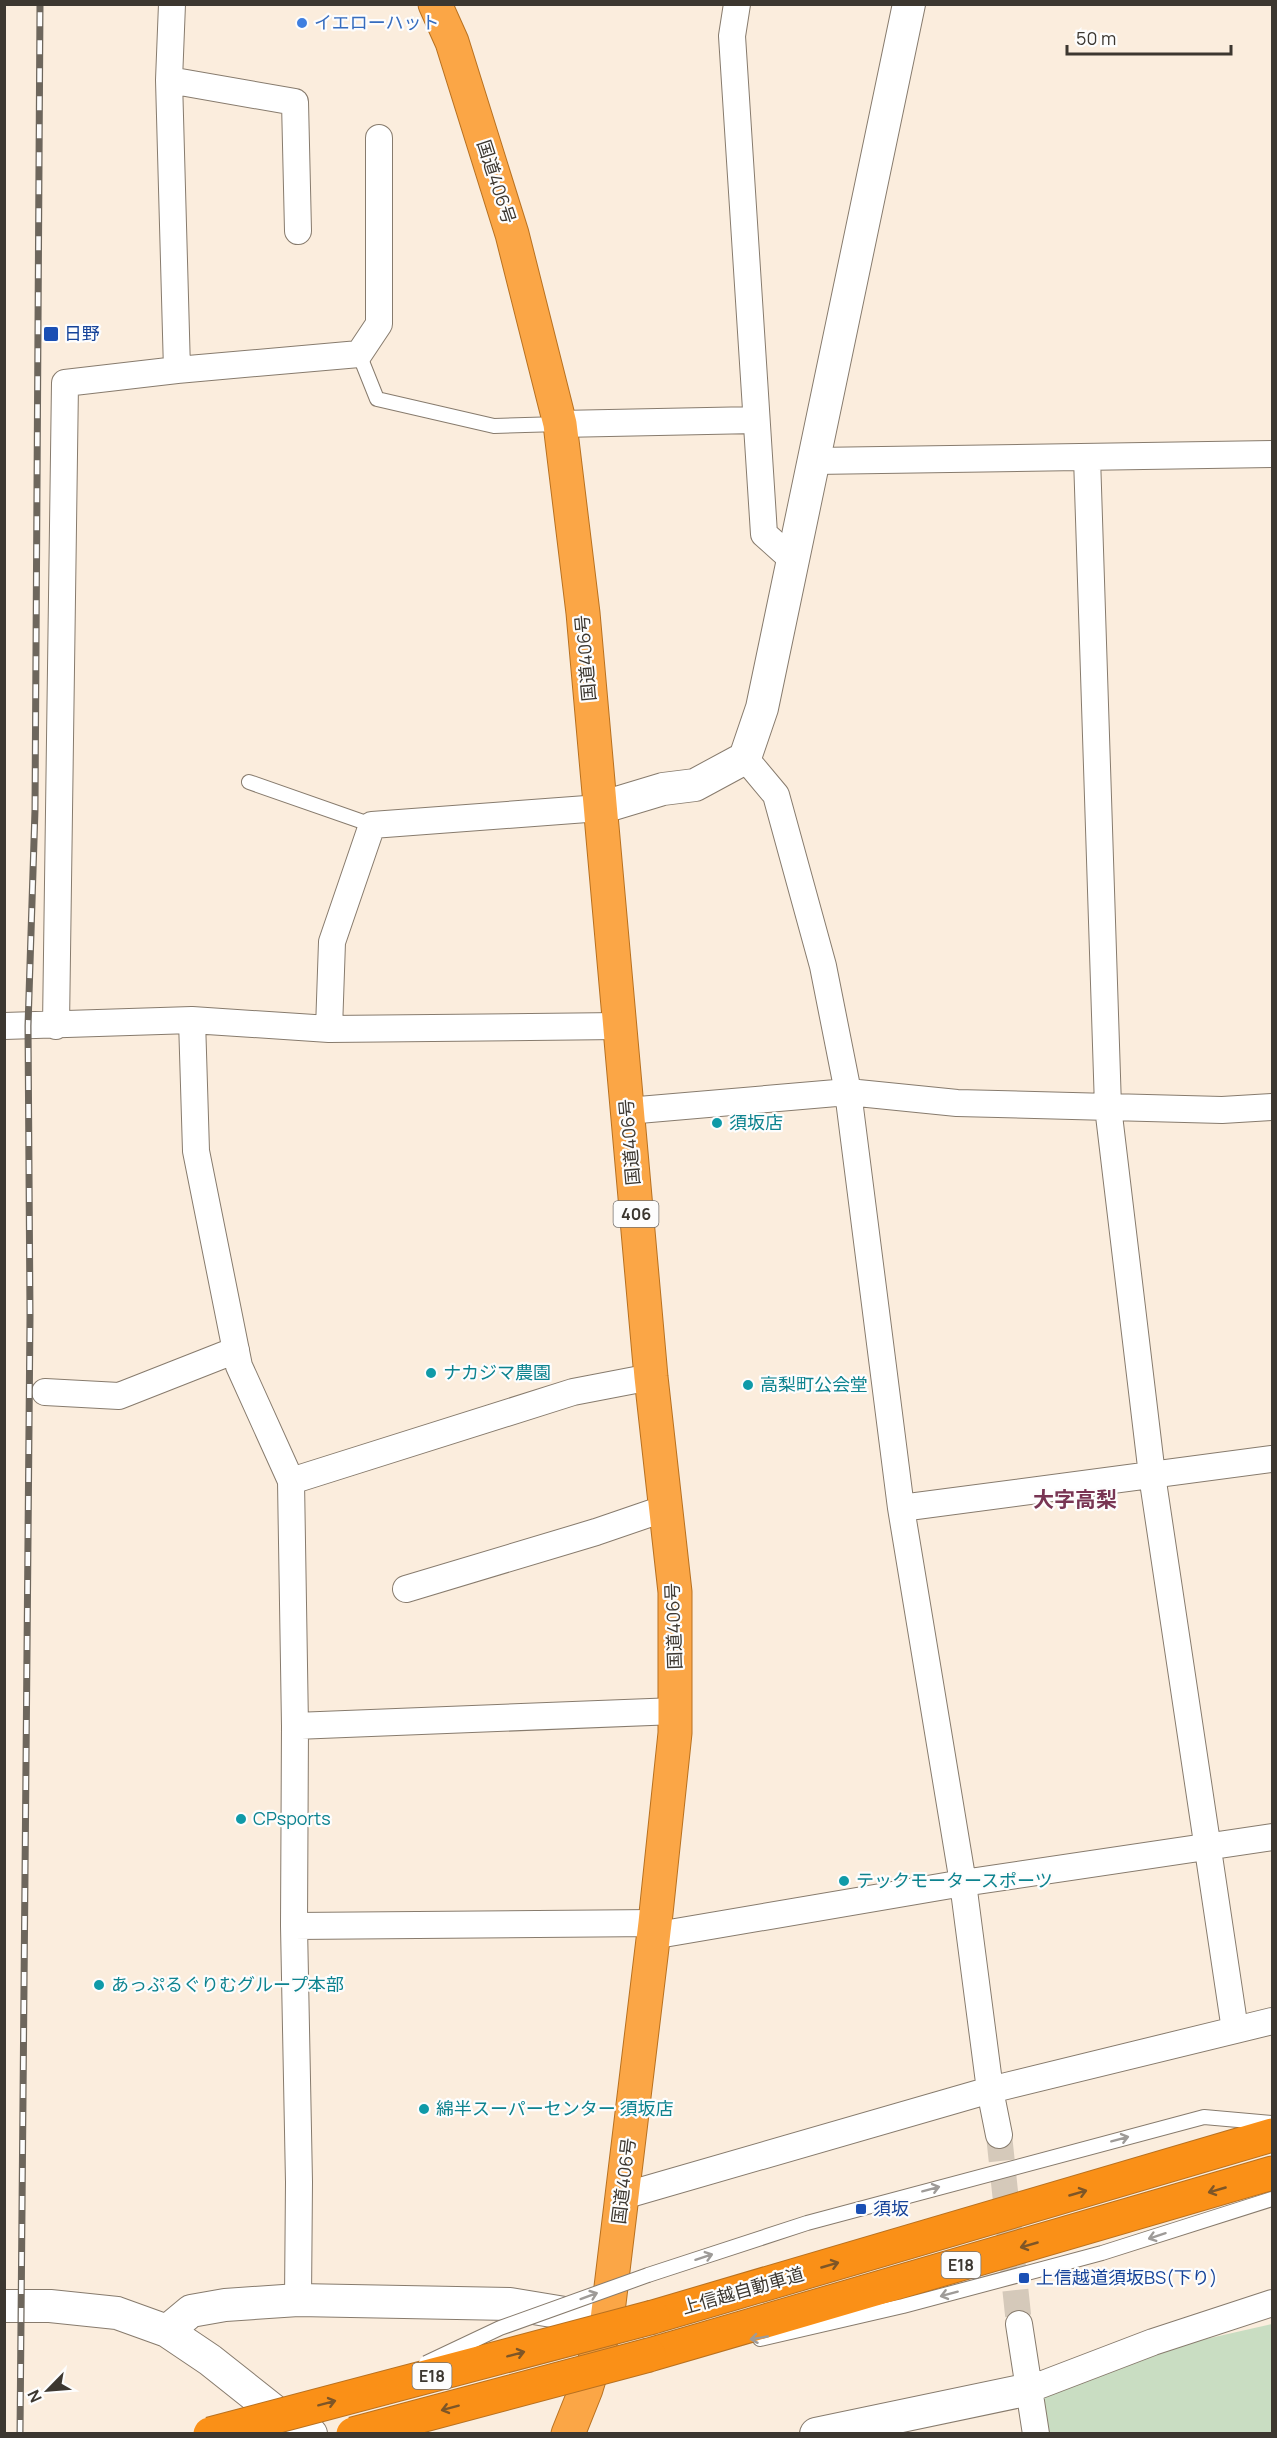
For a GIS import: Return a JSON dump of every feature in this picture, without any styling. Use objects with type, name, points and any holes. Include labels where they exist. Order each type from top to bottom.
[{"type":"highway","name":"国道406号","points":[[435,4],[452,42],[512,234],[560,424],[583,613],[651,1377],[675,1592],[676,1711],[654,1930],[623,2196],[607,2320],[586,2389],[568,2433]]},
{"type":"highway","name":"上信越自動車道","points":[[210,2433],[653,2317],[1272,2135]]},
{"type":"highway","name":"上信越自動車道","points":[[353,2433],[649,2355],[1272,2173]]},
{"type":"street","points":[[172,4],[169,80],[177,369]]},
{"type":"street","points":[[737,4],[732,36],[764,534],[793,560]]},
{"type":"street","points":[[329,1029],[332,942],[372,825],[600,808],[663,789],[695,784],[745,758],[762,708],[909,4]]},
{"type":"street","points":[[169,80],[295,102],[298,231]]},
{"type":"street","points":[[56,1026],[65,383],[177,369],[359,354],[379,324],[379,138]]},
{"type":"street","points":[[560,424],[756,420]]},
{"type":"street","points":[[814,461],[1272,454]]},
{"type":"street","points":[[1087,457],[1108,1107],[1152,1475],[1235,2030]]},
{"type":"street","points":[[745,758],[776,795],[823,966],[848,1092],[901,1508],[963,1883],[990,2090],[999,2135]]},
{"type":"street","points":[[192,1020],[196,1151],[239,1365],[291,1481],[295,1726],[294,1926],[299,2182],[298,2300]]},
{"type":"street","points":[[4,1026],[192,1020],[329,1029],[619,1026]]},
{"type":"street","points":[[627,1111],[848,1092],[957,1103],[1222,1110],[1272,1107]]},
{"type":"street","points":[[45,1392],[119,1396],[236,1350]]},
{"type":"street","points":[[291,1481],[573,1392],[651,1377]]},
{"type":"street","points":[[901,1508],[1272,1460]]},
{"type":"street","points":[[405,1589],[596,1532],[666,1508]]},
{"type":"street","points":[[295,1726],[676,1711]]},
{"type":"street","points":[[294,1926],[654,1930],[1206,1845],[1272,1837]]},
{"type":"street","points":[[623,2196],[990,2090],[1272,2021]]},
{"type":"street","points":[[167,2331],[191,2312],[225,2305],[298,2300],[510,2304],[607,2320]]},
{"type":"street","points":[[816,2433],[1030,2389],[1153,2342],[1272,2302]]},
{"type":"street","points":[[4,2306],[50,2306],[117,2313],[167,2331],[210,2360],[292,2425],[310,2433]]},
{"type":"street","points":[[1019,2324],[1036,2433]]},
{"type":"lane","points":[[359,354],[377,399],[494,426],[560,424]]},
{"type":"lane","points":[[249,782],[372,825]]},
{"type":"lane","points":[[362,2394],[500,2328],[648,2275],[807,2223],[1204,2117],[1272,2123]]},
{"type":"lane","points":[[687,2344],[756,2340],[903,2306],[1102,2253],[1272,2199]]},
{"type":"green space","points":[[1272,2324],[1272,2433],[1043,2433],[1037,2396],[1166,2348]]},
{"type":"tunnel","points":[[999,2135],[1019,2324]]},
{"type":"railway","points":[[20,2434],[30,1316],[28,1026],[35,810],[40,4]]},
{"type":"place","name":"イエローハット","points":[[302,23]]},
{"type":"place","name":"日野","points":[[51,334]]},
{"type":"place","name":"須坂店","points":[[717,1123]]},
{"type":"place","name":"ナカジマ農園","points":[[431,1373]]},
{"type":"place","name":"高梨町公会堂","points":[[748,1385]]},
{"type":"place","name":"CPsports","points":[[241,1819]]},
{"type":"place","name":"テックモータースポーツ","points":[[844,1881]]},
{"type":"place","name":"あっぷるぐりむグループ本部","points":[[99,1985]]},
{"type":"place","name":"綿半スーパーセンター 須坂店","points":[[424,2109]]},
{"type":"place","name":"須坂","points":[[861,2209]]},
{"type":"place","name":"上信越道須坂BS(下り)","points":[[1024,2278]]},
{"type":"district","name":"大字高梨","points":[[1075,1500]]}]
